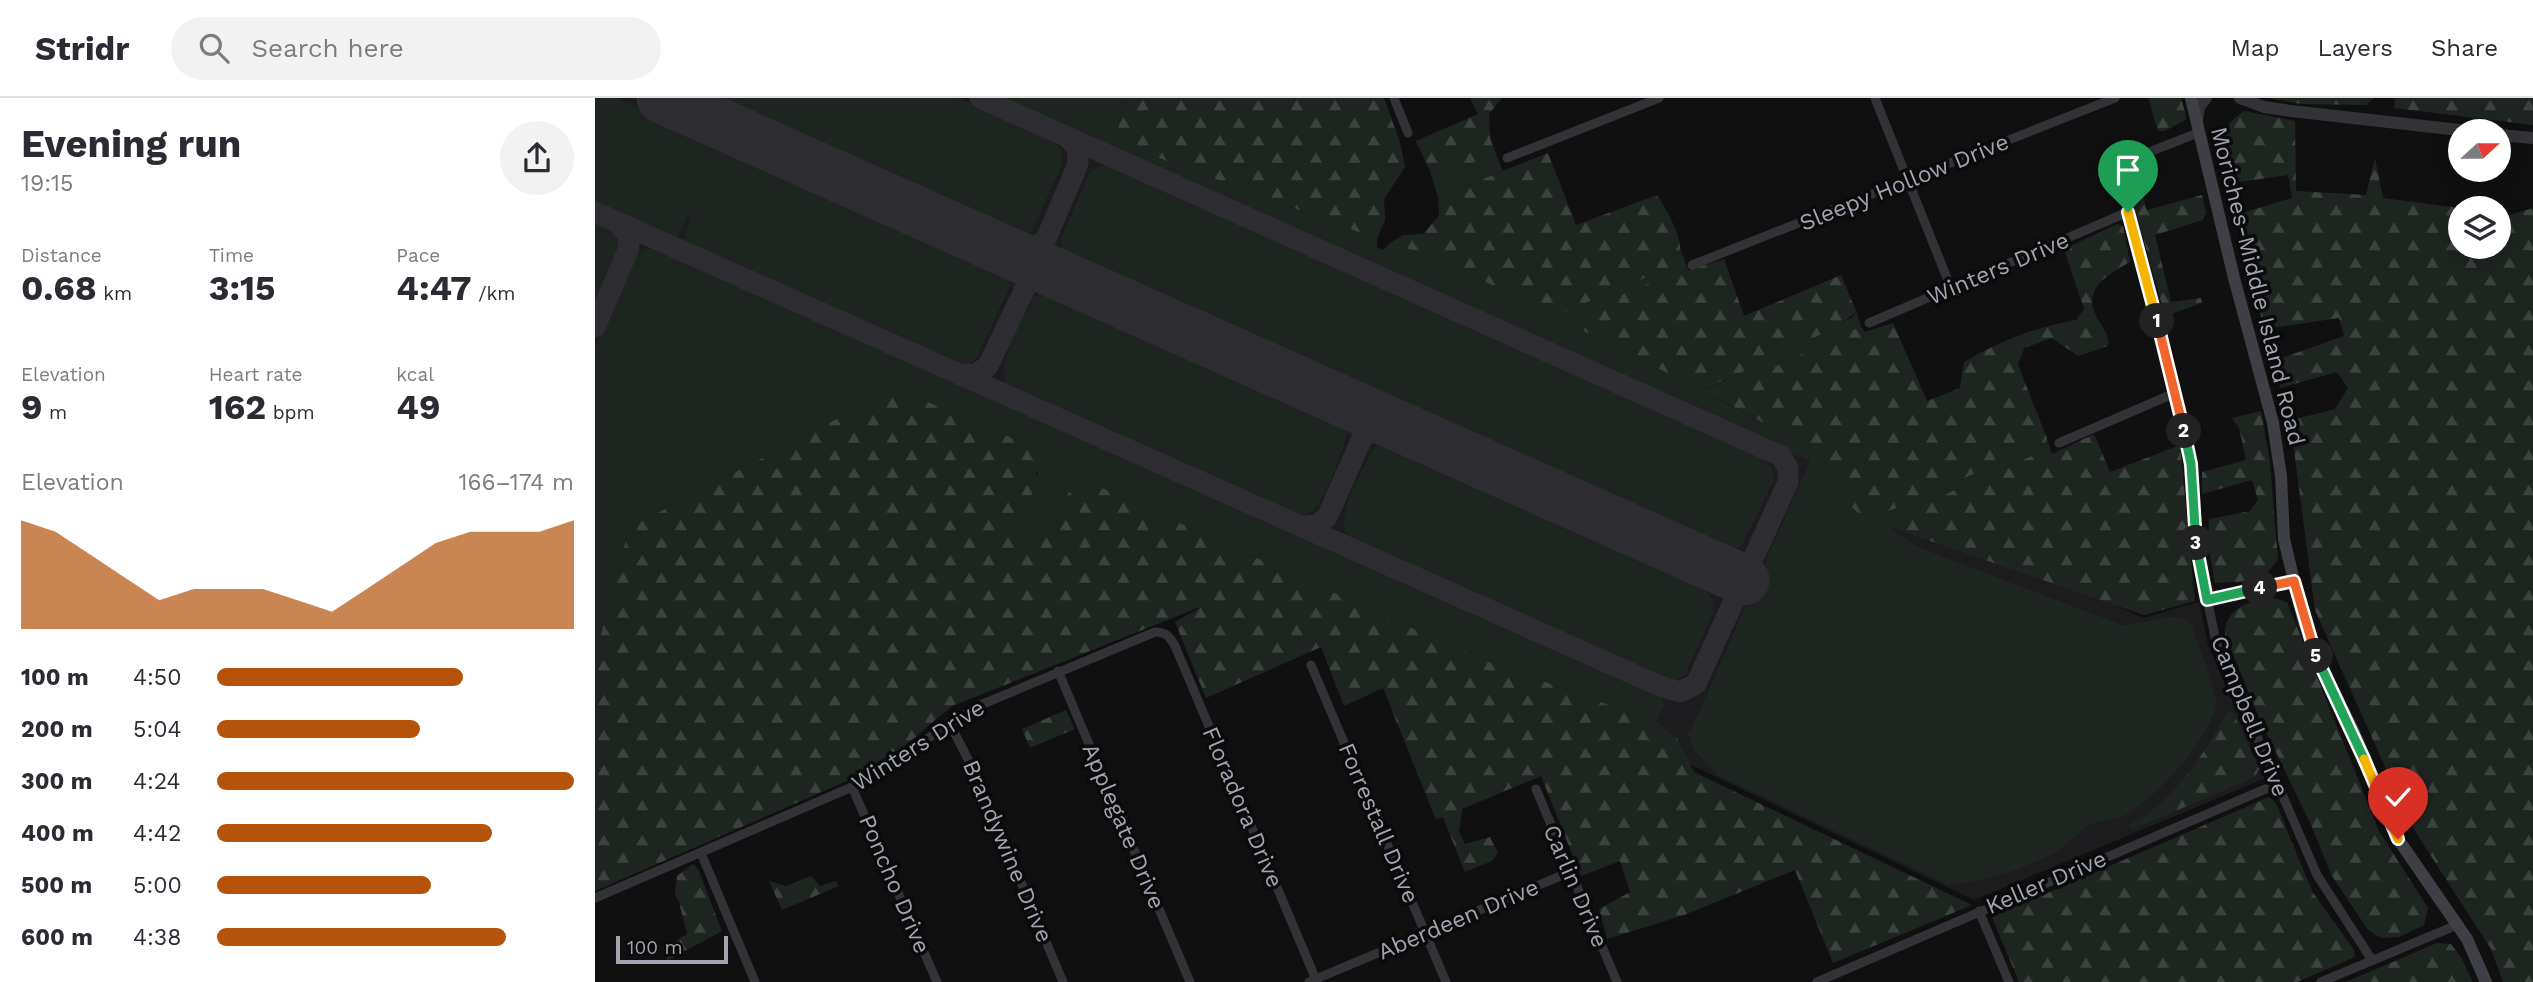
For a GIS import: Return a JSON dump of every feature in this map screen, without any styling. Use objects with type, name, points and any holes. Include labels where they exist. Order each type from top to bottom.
[{"type":"main road","name":"Moriches-Middle Island Road","points":[[2191,98],[2234,278],[2273,423],[2281,476],[2284,539],[2313,650],[2354,732],[2398,839],[2475,953],[2486,982]]},
{"type":"street","points":[[1394,98],[1408,132]]},
{"type":"street","points":[[1507,158],[1659,98]]},
{"type":"street","points":[[1875,98],[1951,288]]},
{"type":"street","name":"Sleepy Hollow Drive","points":[[1692,265],[2115,98]]},
{"type":"street","points":[[2198,126],[2199,107],[2206,98]]},
{"type":"street","points":[[2240,98],[2264,107],[2291,111],[2448,129]]},
{"type":"street","name":"Campbell Drive","points":[[2198,126],[2124,164],[2121,182],[2191,464],[2194,534],[2207,600],[2216,642],[2324,889],[2372,960]]},
{"type":"street","points":[[2511,136],[2533,138]]},
{"type":"street","name":"Winters Drive","points":[[1869,323],[2128,212]]},
{"type":"street","points":[[2059,443],[2175,393]]},
{"type":"street","points":[[2207,600],[2294,581]]},
{"type":"street","name":"Winters Drive","points":[[595,898],[852,787],[890,765],[949,722],[978,706],[1155,632],[1166,634]]},
{"type":"street","name":"Floradora Drive","points":[[1166,634],[1174,646],[1314,981]]},
{"type":"street","name":"Forrestall Drive","points":[[1311,665],[1446,982]]},
{"type":"street","name":"Applegate Drive","points":[[1058,671],[1190,982]]},
{"type":"street","name":"Brandywine Drive","points":[[949,722],[975,773],[1063,982]]},
{"type":"street","name":"Keller Drive","points":[[1817,982],[2277,784]]},
{"type":"street","name":"Poncho Drive","points":[[852,787],[937,982]]},
{"type":"street","name":"Carlin Drive","points":[[1536,789],[1617,982]]},
{"type":"street","points":[[701,852],[755,982]]},
{"type":"street","name":"Aberdeen Drive","points":[[1314,981],[1570,872]]},
{"type":"street","points":[[1979,911],[2009,982]]},
{"type":"street","points":[[2321,982],[2457,925]]},
{"type":"shaded area","points":[[595,98],[1083,98],[1116,133],[2143,618],[2199,602],[2208,645],[2266,778],[1974,900],[902,388],[595,563]]},
{"type":"green space","points":[[595,98],[615,98],[999,267],[1008,278],[1010,286],[976,359],[967,366],[958,366],[683,245],[691,216],[687,216],[677,240],[595,205]]},
{"type":"green space","points":[[700,98],[958,98],[1049,139],[1061,149],[1063,162],[1032,231],[1022,236],[1010,234]]},
{"type":"green space","points":[[995,98],[1122,98],[1117,136],[1124,145],[1377,239],[1377,247],[1383,250],[1390,243],[1434,257],[1555,316],[1677,260],[1681,250],[1688,270],[1677,274],[1664,370],[1703,391],[1853,317],[1856,311],[1861,326],[1714,397],[1814,450],[1845,484],[1866,521],[2045,443],[2047,438],[2050,448],[1894,517],[1888,526],[1915,546],[2122,625],[2170,617],[2186,620],[2192,626],[2210,677],[2216,703],[2213,716],[2183,763],[2132,811],[2121,817],[2092,824],[2043,859],[1987,879],[1959,884],[1947,884],[1717,775],[1694,750],[1686,730],[1691,730],[1810,461],[1378,269],[1371,262],[1366,264]]},
{"type":"green space","points":[[1122,98],[1384,98],[1400,142],[1405,167],[1384,199],[1385,220],[1377,239],[1124,145],[1117,136]]},
{"type":"green space","points":[[1470,98],[1502,98],[1489,114],[1490,138],[1496,154],[1438,176],[1429,169],[1416,141],[1478,114]]},
{"type":"green space","points":[[2148,98],[2181,98],[2187,119],[2165,131],[2158,131]]},
{"type":"green space","points":[[2269,98],[2374,98],[2366,105],[2301,104]]},
{"type":"green space","points":[[2395,98],[2533,98],[2533,125],[2511,122],[2511,119],[2484,119],[2394,108]]},
{"type":"green space","points":[[2244,111],[2295,121],[2296,191],[2366,195],[2375,158],[2383,198],[2448,206],[2448,259],[2511,259],[2511,214],[2533,208],[2533,982],[2503,982],[2491,949],[2411,825],[2315,610],[2292,435],[2296,419],[2335,409],[2348,388],[2337,372],[2280,388],[2273,361],[2344,336],[2339,318],[2264,329],[2239,222],[2245,212],[2292,198],[2288,175],[2225,184],[2222,143],[2234,119]]},
{"type":"green space","points":[[1548,153],[1576,225],[1657,195],[1679,239],[1680,252],[1677,260],[1666,269],[1555,316],[1434,257],[1390,243],[1403,235],[1423,234],[1439,216],[1438,197]]},
{"type":"green space","points":[[1496,154],[1503,171],[1438,197],[1429,169],[1438,176]]},
{"type":"green space","points":[[2157,158],[2137,172],[2147,210],[2202,195],[2206,212],[2203,220],[2155,235],[2171,302],[2201,298],[2202,303],[2165,316],[2129,188],[2133,164]]},
{"type":"green space","points":[[1107,165],[1761,456],[1772,468],[1774,480],[1741,546],[1728,552],[1714,549],[1073,262],[1062,253],[1061,239],[1089,174]]},
{"type":"green space","points":[[595,222],[615,233],[619,240],[619,249],[614,270],[595,306]]},
{"type":"green space","points":[[2117,224],[2123,226],[2130,262],[2098,285],[2092,301],[2107,336],[2108,346],[2078,356],[2052,338],[2024,348],[2018,365],[2047,438],[2045,443],[1866,521],[1843,498],[1845,484],[1814,450],[1713,396],[1861,326],[1865,332],[1893,323],[1927,401],[1960,388],[1964,362],[2018,336],[2076,320],[2084,309],[2064,249]]},
{"type":"green space","points":[[645,249],[659,251],[1660,695],[1664,705],[1656,722],[1478,658],[1085,480],[1033,545],[1023,542],[1019,532],[1038,471],[629,528],[600,638],[595,643],[595,345],[633,259]]},
{"type":"green space","points":[[1724,259],[1744,316],[1841,275],[1856,311],[1833,328],[1703,391],[1572,325],[1598,306],[1619,296]]},
{"type":"green space","points":[[1041,292],[1053,292],[1337,418],[1347,429],[1346,437],[1334,472],[1318,504],[1306,515],[1293,516],[1010,391],[1004,369],[1010,344],[1033,298]]},
{"type":"green space","points":[[890,391],[902,391],[1031,446],[1037,466],[1030,500],[1019,532],[1023,542],[1033,545],[1071,490],[1085,480],[1478,658],[1656,722],[1677,738],[1694,772],[1972,905],[1833,963],[1795,870],[1684,915],[1607,939],[1599,909],[1630,892],[1620,861],[1581,876],[1541,776],[1462,809],[1459,832],[1465,844],[1490,837],[1498,853],[1492,861],[1465,872],[1443,817],[1436,820],[1383,688],[1344,706],[1321,647],[1206,698],[1175,622],[1205,605],[952,706],[881,766],[595,891],[595,643],[600,638],[629,528]]},
{"type":"green space","points":[[2261,411],[2270,462],[2278,560],[2258,578],[2215,583],[2208,544],[2209,519],[2250,511],[2258,500],[2252,480],[2202,494],[2202,472],[2246,460],[2239,428],[2232,418]]},
{"type":"green space","points":[[2094,434],[2110,472],[2180,445],[2195,601],[2144,615],[1887,526],[1894,517],[2050,448],[2052,454]]},
{"type":"green space","points":[[1382,442],[1395,444],[1697,577],[1713,601],[1713,613],[1685,675],[1676,681],[1665,682],[1351,541],[1344,520],[1346,507],[1375,446]]},
{"type":"green space","points":[[2270,597],[2287,602],[2379,831],[2428,908],[2424,925],[2399,937],[2381,938],[2368,930],[2332,876],[2311,825],[2258,715],[2225,635],[2226,626],[2233,613],[2246,604]]},
{"type":"green space","points":[[1066,710],[1075,729],[1030,748],[1022,729]]},
{"type":"green space","points":[[2232,710],[2259,769],[2255,777],[2133,829],[2129,825],[2159,804],[2186,776],[2227,712]]},
{"type":"green space","points":[[2269,797],[2276,803],[2312,891],[2354,950],[2355,957],[2297,982],[2019,982],[1992,917]]},
{"type":"green space","points":[[693,864],[698,869],[722,931],[667,961],[666,947],[687,934],[675,895],[677,876]]},
{"type":"green space","points":[[811,876],[820,886],[836,881],[839,886],[782,910],[769,881],[786,886]]},
{"type":"green space","points":[[2437,943],[2451,944],[2461,957],[2473,982],[2346,982]]},
{"type":"taxiway","points":[[595,212],[1660,686],[1680,692],[1696,684],[1788,482],[1788,468],[1781,456],[980,98]]},
{"type":"taxiway","points":[[1011,253],[1031,252],[1046,239],[1078,164],[1077,148],[1066,136]]},
{"type":"taxiway","points":[[595,327],[629,248],[628,235],[617,222]]},
{"type":"taxiway","points":[[960,375],[976,374],[988,366],[1029,280],[1040,274],[1056,273]]},
{"type":"taxiway","points":[[1301,526],[1317,525],[1327,517],[1364,434],[1363,418],[1351,404]]},
{"type":"taxiway","points":[[1363,438],[1379,425],[1397,425]]},
{"type":"runway","points":[[662,98],[1744,580]]},
{"type":"route","points":[[2128,212],[2160,330],[2191,464],[2194,534],[2207,600],[2294,581],[2313,650],[2354,732],[2398,839]]}]
